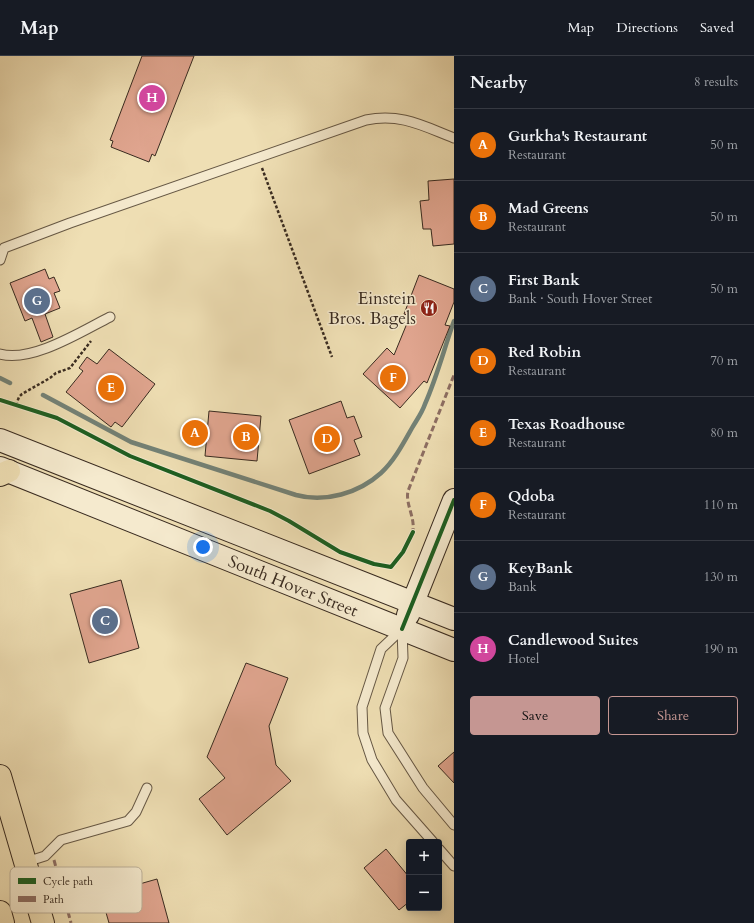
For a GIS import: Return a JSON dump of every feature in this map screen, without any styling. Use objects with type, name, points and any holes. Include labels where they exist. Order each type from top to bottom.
[{"type":"highway","points":[[0,776],[27,867]]},
{"type":"highway","points":[[0,912],[3,923]]},
{"type":"highway","points":[[40,913],[43,923]]},
{"type":"main road","name":"South Hover Street","points":[[0,440],[454,619]]},
{"type":"main road","name":"South Hover Street","points":[[3,471],[454,650]]},
{"type":"main road","points":[[402,629],[454,500]]},
{"type":"lane","points":[[0,260],[4,248],[70,223],[355,124],[379,118],[392,118],[405,120],[454,138]]},
{"type":"lane","points":[[0,354],[18,356],[40,350],[67,339],[110,317]]},
{"type":"lane","points":[[402,629],[403,658],[385,708],[388,733],[423,788],[454,825]]},
{"type":"lane","points":[[402,629],[381,649],[362,707],[363,733],[372,760],[396,800],[430,839]]},
{"type":"lane","points":[[26,862],[45,856],[61,840],[128,821],[136,812],[147,788]]},
{"type":"lane","points":[[442,852],[454,866]]},
{"type":"path","points":[[259,158],[332,357]]},
{"type":"path","points":[[16,405],[22,394],[56,373],[66,370],[72,366],[92,341]]},
{"type":"building","points":[[142,56],[194,56],[155,156],[152,154],[149,162],[111,147],[113,141],[110,140]]},
{"type":"building","points":[[454,179],[454,244],[433,246],[431,229],[423,229],[420,201],[429,200],[428,181]]},
{"type":"building","points":[[45,269],[49,279],[54,277],[60,291],[54,293],[60,308],[45,314],[53,337],[41,342],[32,318],[25,321],[10,283]]},
{"type":"building","points":[[419,275],[454,289],[454,302],[445,325],[450,326],[427,383],[424,381],[400,408],[363,374],[387,348],[394,355],[410,316],[404,314]]},
{"type":"building","points":[[109,349],[155,384],[122,427],[115,422],[111,427],[66,392],[83,371],[79,368],[87,357],[97,364]]},
{"type":"building","points":[[341,401],[347,418],[354,416],[362,437],[354,440],[360,455],[309,474],[289,420]]},
{"type":"building","points":[[209,411],[261,416],[257,461],[205,456]]},
{"type":"building","points":[[121,580],[139,648],[89,663],[70,594]]},
{"type":"building","points":[[246,663],[288,678],[269,726],[276,765],[291,781],[227,835],[199,799],[225,778],[207,757]]},
{"type":"building","points":[[454,752],[454,783],[438,766]]},
{"type":"building","points":[[386,849],[406,873],[406,904],[399,910],[364,868]]},
{"type":"building","points":[[157,879],[169,923],[109,923],[106,913],[142,913],[142,883]]},
{"type":"waterway","points":[[43,395],[131,442],[296,495],[318,498],[330,497],[352,491],[363,486],[381,473],[394,458],[421,414],[437,373],[454,321]]},
{"type":"waterway","points":[[0,378],[10,383]]},
{"type":"marked path","points":[[412,534],[413,523],[408,502],[408,491],[454,375]]},
{"type":"marked path","points":[[54,860],[56,867]]},
{"type":"marked path","points":[[68,913],[71,923]]},
{"type":"cycle path","points":[[0,400],[57,418],[130,456],[270,511],[340,552],[374,564],[391,567],[403,552],[413,532]]},
{"type":"cycle path","points":[[402,629],[454,500]]},
{"type":"place","name":"Candlewood Suites","points":[[152,98]]},
{"type":"place","name":"KeyBank","points":[[37,301]]},
{"type":"place","name":"Einstein Bros. Bagels","points":[[429,308]]},
{"type":"place","name":"Qdoba","points":[[393,378]]},
{"type":"place","name":"Texas Roadhouse","points":[[111,388]]},
{"type":"place","name":"Gurkha's Restaurant","points":[[195,433]]},
{"type":"place","name":"Mad Greens","points":[[246,437]]},
{"type":"place","name":"Red Robin","points":[[327,439]]},
{"type":"place","name":"First Bank","points":[[105,621]]}]
